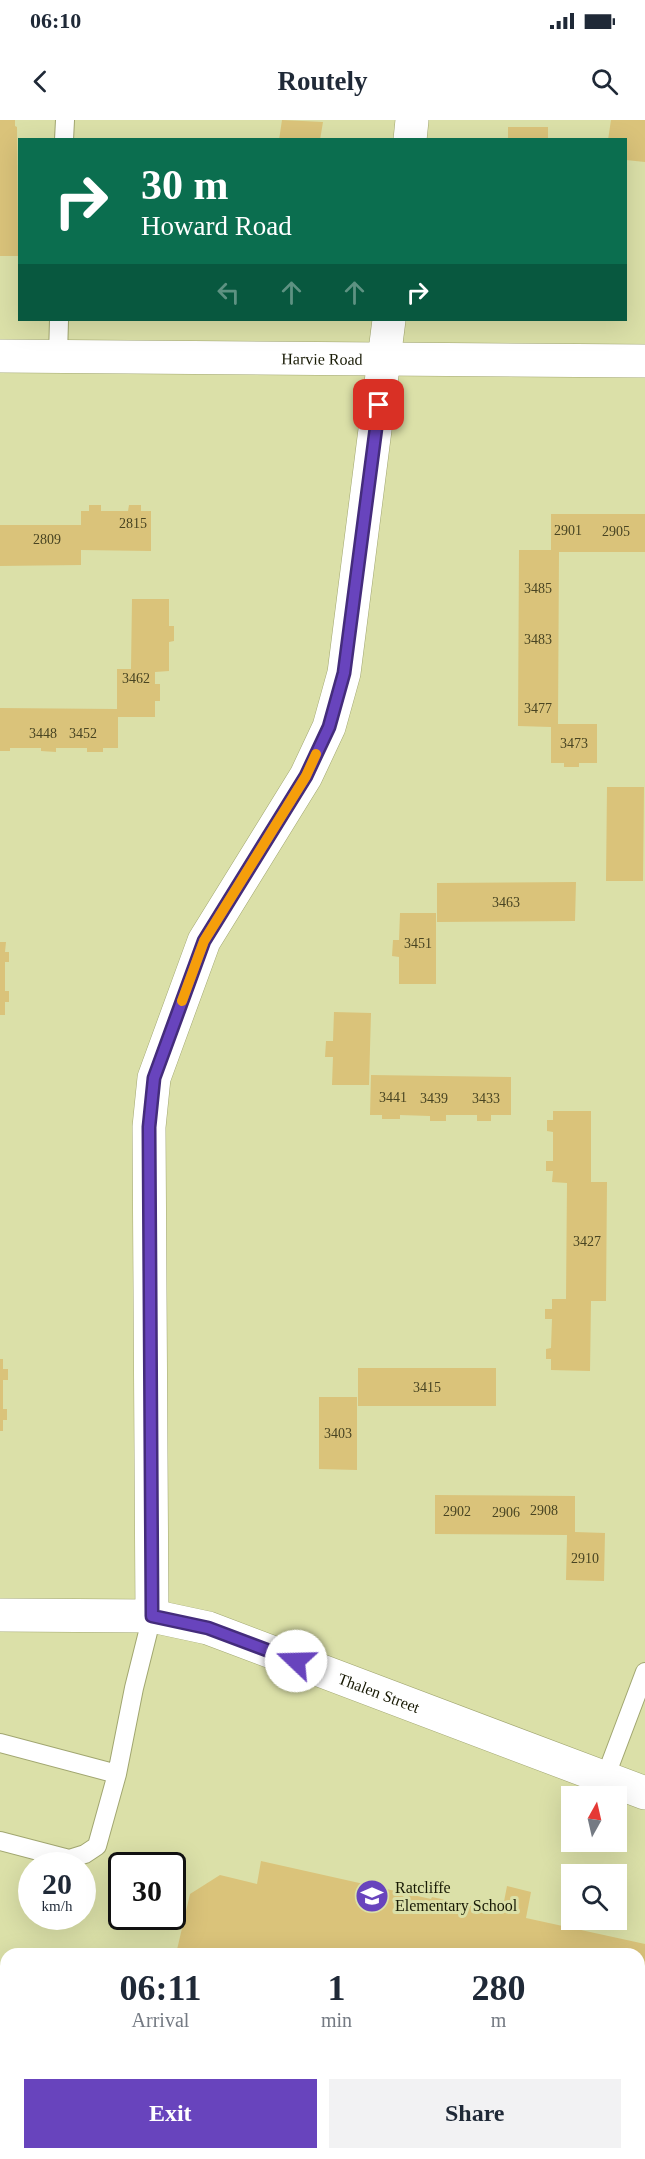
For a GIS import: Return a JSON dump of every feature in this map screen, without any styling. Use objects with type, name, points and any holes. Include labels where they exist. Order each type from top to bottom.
[{"type":"street","points":[[410,138],[412,120]]},
{"type":"street","points":[[152,1616],[149,1127],[154,1078],[204,941],[306,776],[329,727],[344,673],[389,321]]},
{"type":"street","name":"Harvie Road","points":[[0,356],[645,361]]},
{"type":"street","name":"Thalen Street","points":[[0,1615],[152,1616],[208,1628],[645,1793]]},
{"type":"lane","points":[[64,138],[65,120]]},
{"type":"lane","points":[[58,356],[59,321]]},
{"type":"lane","points":[[0,1841],[69,1859],[85,1854],[97,1846],[117,1774],[134,1688],[152,1616]]},
{"type":"lane","points":[[605,1778],[645,1672]]},
{"type":"lane","points":[[0,1743],[117,1774]]},
{"type":"building","points":[[0,120],[15,120],[17,127],[18,256],[0,256]]},
{"type":"building","points":[[282,120],[323,122],[320,138],[279,138]]},
{"type":"building","points":[[611,120],[645,120],[645,162],[627,160],[627,138],[608,138]]},
{"type":"building","points":[[508,127],[548,127],[548,138],[508,138]]},
{"type":"building","points":[[89,505],[101,505],[101,511],[128,511],[129,505],[141,505],[141,511],[151,511],[151,551],[81,550],[81,565],[0,566],[0,525],[81,525],[81,511],[89,511]]},
{"type":"building","points":[[551,514],[645,514],[645,552],[559,552],[558,724],[597,724],[597,763],[579,763],[579,767],[564,767],[564,763],[551,763],[551,727],[518,726],[519,550],[551,550]]},
{"type":"building","points":[[132,599],[169,599],[169,626],[174,626],[174,641],[169,642],[169,671],[155,672],[155,684],[160,684],[160,701],[155,701],[155,717],[118,717],[118,748],[103,748],[103,752],[87,752],[87,748],[56,748],[56,752],[41,751],[41,748],[10,748],[10,751],[0,751],[0,708],[117,709],[117,669],[131,669]]},
{"type":"building","points":[[607,787],[644,787],[643,881],[606,881]]},
{"type":"building","points":[[576,882],[575,921],[437,922],[437,883]]},
{"type":"building","points":[[400,913],[436,913],[436,984],[399,984],[399,957],[392,956],[393,940],[399,940]]},
{"type":"building","points":[[0,942],[6,942],[5,952],[9,952],[9,962],[5,962],[5,991],[9,991],[9,1002],[5,1002],[5,1015],[0,1015]]},
{"type":"building","points":[[334,1012],[371,1013],[369,1085],[332,1085],[333,1057],[325,1057],[326,1041],[333,1041]]},
{"type":"building","points":[[371,1075],[511,1077],[511,1115],[491,1115],[491,1121],[477,1121],[477,1115],[446,1115],[446,1121],[430,1121],[430,1116],[400,1115],[400,1119],[382,1119],[382,1115],[370,1115]]},
{"type":"building","points":[[553,1111],[591,1111],[591,1182],[607,1182],[606,1301],[591,1301],[590,1371],[551,1370],[551,1359],[546,1359],[546,1349],[551,1348],[552,1319],[545,1319],[545,1309],[552,1309],[552,1299],[566,1299],[567,1183],[552,1182],[553,1171],[546,1171],[546,1161],[553,1161],[553,1132],[547,1131],[547,1120],[553,1120]]},
{"type":"building","points":[[0,1359],[3,1359],[3,1369],[8,1369],[8,1380],[3,1380],[3,1409],[7,1409],[7,1420],[3,1420],[3,1431],[0,1431]]},
{"type":"building","points":[[358,1368],[496,1368],[496,1406],[358,1406]]},
{"type":"building","points":[[319,1397],[357,1397],[357,1470],[319,1469]]},
{"type":"building","points":[[435,1495],[575,1496],[575,1532],[605,1533],[604,1581],[566,1580],[567,1535],[435,1534]]},
{"type":"building","points":[[261,1861],[431,1899],[432,1897],[502,1912],[507,1886],[531,1892],[526,1918],[561,1926],[561,1930],[581,1930],[645,1944],[645,1948],[177,1948],[182,1930],[186,1930],[186,1911],[190,1894],[220,1875],[257,1884]]},
{"type":"slow traffic","points":[[182,1001],[204,941],[306,776],[316,754]]},
{"type":"place","name":"Ratcliffe Elementary School","points":[[372,1896]]},
{"type":"route","points":[[296,1661],[208,1628],[152,1616],[149,1127],[154,1078],[204,941],[306,776],[329,727],[344,673],[379,405]]}]
